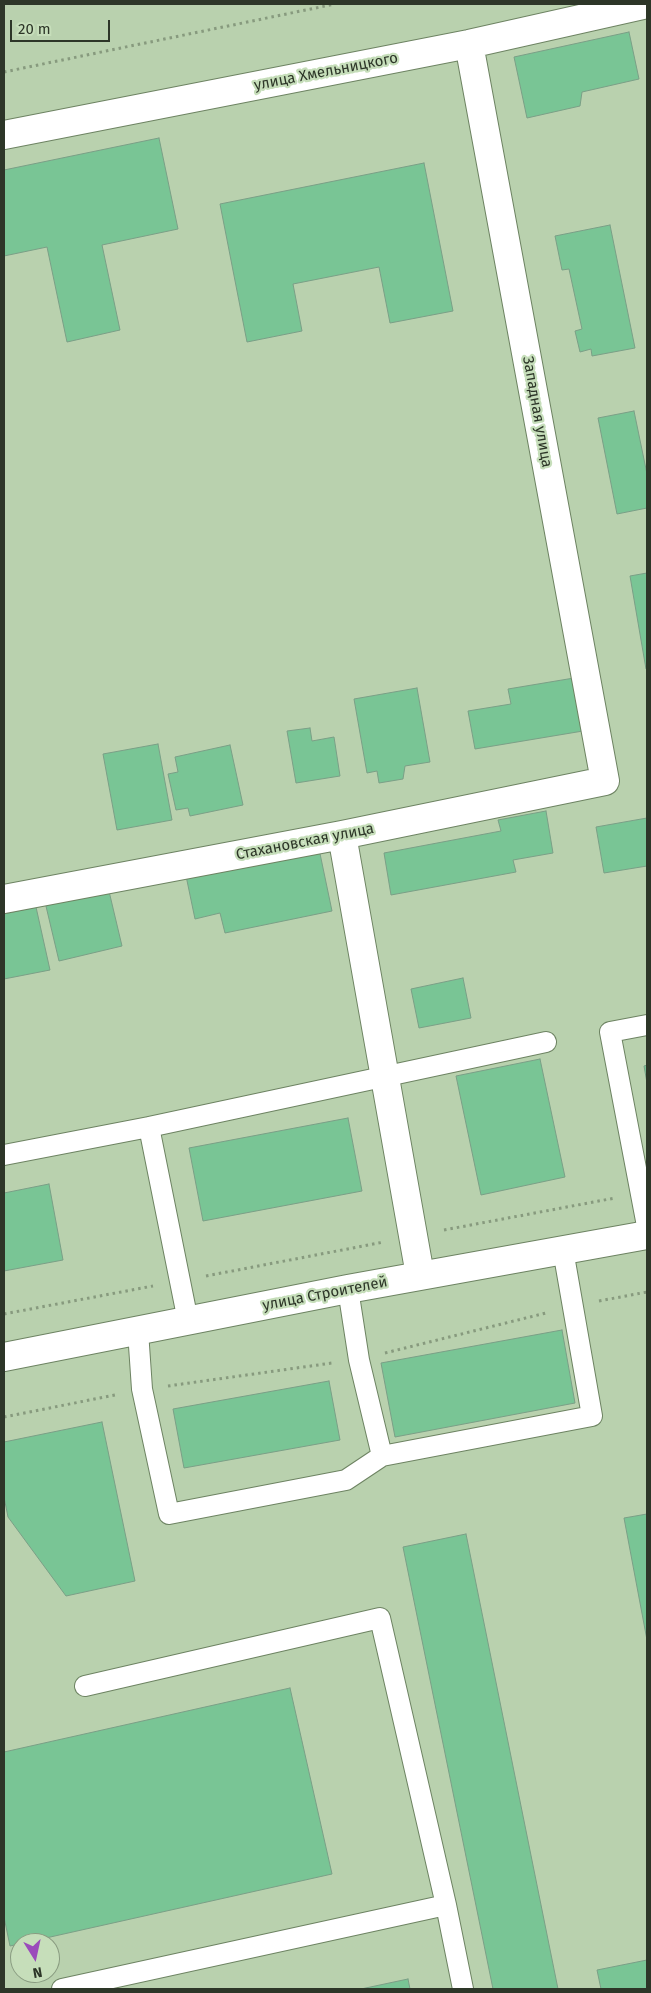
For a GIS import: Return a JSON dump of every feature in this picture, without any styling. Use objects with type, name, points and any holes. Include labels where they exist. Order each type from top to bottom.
[{"type":"street","name":"улица Хмельницкого","points":[[4,135],[469,44],[647,4]]},
{"type":"street","name":"Западная улица","points":[[469,44],[605,781]]},
{"type":"street","name":"Стахановская улица","points":[[4,899],[342,835],[605,781]]},
{"type":"street","points":[[342,835],[420,1275]]},
{"type":"street","name":"улица Строителей","points":[[4,1356],[420,1275],[647,1235]]},
{"type":"lane","points":[[647,1025],[610,1032],[647,1226]]},
{"type":"lane","points":[[4,1155],[149,1128],[546,1042]]},
{"type":"lane","points":[[149,1128],[178,1281],[188,1321]]},
{"type":"lane","points":[[138,1331],[142,1389],[169,1514],[346,1480],[382,1456],[592,1416],[563,1250]]},
{"type":"lane","points":[[348,1289],[359,1360],[382,1456]]},
{"type":"lane","points":[[85,1686],[380,1618],[446,1906],[463,1989]]},
{"type":"lane","points":[[62,1989],[446,1906]]},
{"type":"path","points":[[4,72],[335,4]]},
{"type":"path","points":[[4,1314],[641,1193]]},
{"type":"path","points":[[4,1417],[142,1389],[359,1360],[574,1306],[647,1292]]},
{"type":"building","points":[[629,32],[639,79],[582,92],[580,106],[527,118],[514,57]]},
{"type":"building","points":[[159,138],[178,229],[102,245],[120,330],[67,342],[47,247],[4,256],[4,170]]},
{"type":"building","points":[[424,163],[453,311],[390,323],[379,267],[293,284],[302,331],[247,342],[220,204]]},
{"type":"building","points":[[610,225],[635,348],[592,356],[591,349],[580,352],[575,331],[582,329],[569,269],[562,270],[555,236]]},
{"type":"building","points":[[634,411],[647,474],[647,508],[617,514],[598,418]]},
{"type":"building","points":[[647,573],[647,669],[646,669],[630,576]]},
{"type":"building","points":[[580,677],[589,730],[475,749],[468,711],[511,704],[508,689]]},
{"type":"building","points":[[417,688],[430,762],[405,766],[403,779],[379,783],[377,771],[367,773],[354,699]]},
{"type":"building","points":[[310,728],[312,741],[334,737],[340,776],[296,783],[287,731]]},
{"type":"building","points":[[158,744],[172,820],[117,830],[103,754]]},
{"type":"building","points":[[230,745],[243,805],[190,816],[188,808],[176,810],[168,774],[178,772],[175,757]]},
{"type":"building","points":[[546,811],[553,853],[513,860],[516,872],[391,895],[384,853],[501,831],[498,820]]},
{"type":"building","points":[[647,818],[647,866],[604,873],[596,827]]},
{"type":"building","points":[[318,844],[332,911],[225,933],[220,913],[195,919],[185,871]]},
{"type":"building","points":[[108,887],[122,946],[59,961],[45,902]]},
{"type":"building","points":[[36,907],[50,970],[4,979],[4,914]]},
{"type":"building","points":[[463,978],[471,1018],[419,1028],[411,989]]},
{"type":"building","points":[[540,1059],[565,1177],[481,1195],[456,1076]]},
{"type":"building","points":[[647,1065],[647,1083],[644,1066]]},
{"type":"building","points":[[348,1118],[362,1191],[203,1221],[189,1148]]},
{"type":"building","points":[[49,1184],[63,1260],[4,1271],[4,1193]]},
{"type":"building","points":[[562,1330],[575,1403],[395,1437],[381,1363]]},
{"type":"building","points":[[329,1381],[340,1440],[184,1468],[173,1409]]},
{"type":"building","points":[[102,1422],[135,1581],[66,1596],[8,1517],[4,1497],[4,1442]]},
{"type":"building","points":[[647,1514],[647,1640],[624,1518]]},
{"type":"building","points":[[466,1534],[558,1989],[493,1989],[403,1547]]},
{"type":"building","points":[[290,1688],[332,1874],[60,1935],[60,1933],[10,1933],[10,1946],[4,1917],[4,1752]]},
{"type":"building","points":[[647,1960],[647,1989],[601,1989],[597,1970]]},
{"type":"building","points":[[408,1979],[410,1989],[361,1989]]}]
